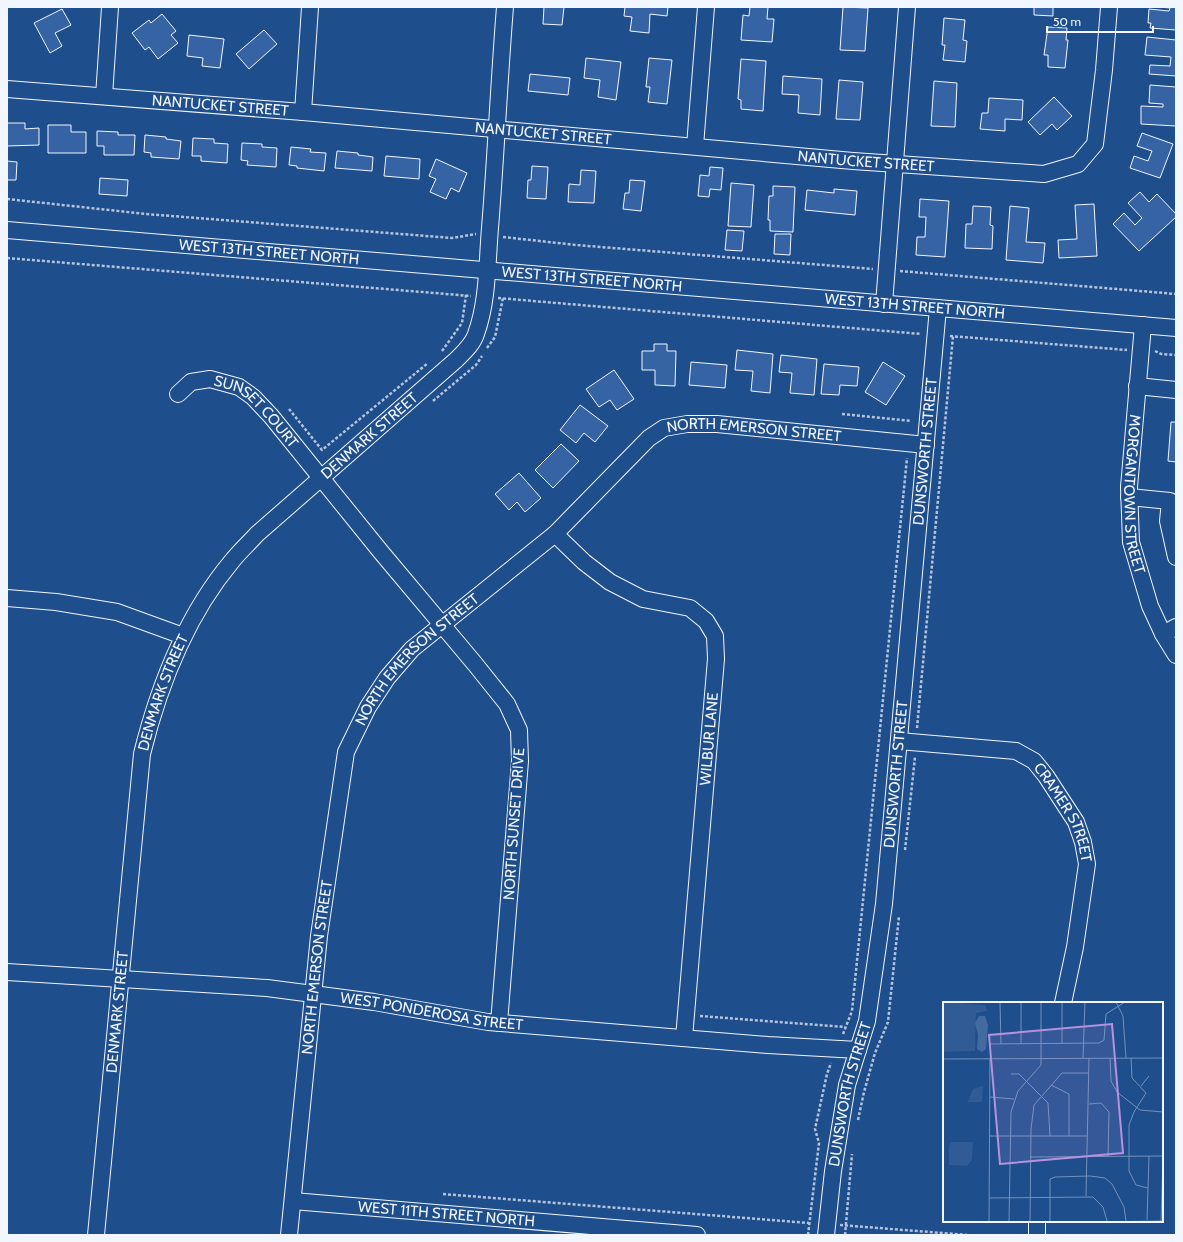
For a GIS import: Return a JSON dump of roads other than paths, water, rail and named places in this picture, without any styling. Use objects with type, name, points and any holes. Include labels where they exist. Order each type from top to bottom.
[{"type":"street","points":[[104,96],[110,7]]},
{"type":"street","points":[[303,112],[310,7]]},
{"type":"street","name":"DENMARK STREET","points":[[96,1235],[142,754],[160,692],[183,636],[210,592],[232,561],[257,534],[469,348],[476,335],[484,296],[498,129],[498,94],[505,7]]},
{"type":"street","points":[[695,146],[706,7]]},
{"type":"street","points":[[884,304],[907,7]]},
{"type":"street","name":"NANTUCKET STREET","points":[[7,89],[303,112],[895,164],[1044,174],[1078,164],[1095,144],[1104,70],[1109,7]]},
{"type":"street","name":"WEST 13TH STREET NORTH","points":[[7,230],[1176,328]]},
{"type":"street","name":"DUNSWORTH STREET","points":[[826,1230],[833,1170],[847,1085],[867,1021],[884,904],[926,445],[928,335],[938,308]]},
{"type":"street","name":"MORGANTOWN STREET","points":[[1142,325],[1129,497],[1133,550],[1150,606],[1169,630],[1176,655]]},
{"type":"street","name":"SUNSET COURT","points":[[178,394],[191,382],[210,379],[239,387],[253,397],[271,416],[321,478]]},
{"type":"street","points":[[1137,386],[1176,390]]},
{"type":"street","name":"NORTH EMERSON STREET","points":[[289,1235],[319,936],[346,752],[368,707],[387,678],[412,649],[441,624],[555,534],[648,438],[664,428],[687,424],[717,424],[926,445]]},
{"type":"street","name":"NORTH SUNSET DRIVE","points":[[321,478],[507,704],[518,730],[520,761],[499,1023]]},
{"type":"street","points":[[1129,497],[1170,501],[1168,521],[1176,557]]},
{"type":"street","name":"WILBUR LANE","points":[[555,534],[584,562],[610,582],[643,600],[690,608],[706,621],[715,636],[716,659],[684,1038]]},
{"type":"street","points":[[7,598],[56,602],[117,612],[183,636]]},
{"type":"street","name":"CRAMER STREET","points":[[899,741],[1016,751],[1034,761],[1046,776],[1076,822],[1083,842],[1087,864],[1075,947],[1063,1002]]},
{"type":"street","name":"WEST PONDEROSA STREET","points":[[7,972],[267,988],[499,1023],[858,1050]]},
{"type":"street","name":"WEST 11TH STREET NORTH","points":[[292,1201],[697,1235]]},
{"type":"street","points":[[1037,1222],[1037,1235]]}]
